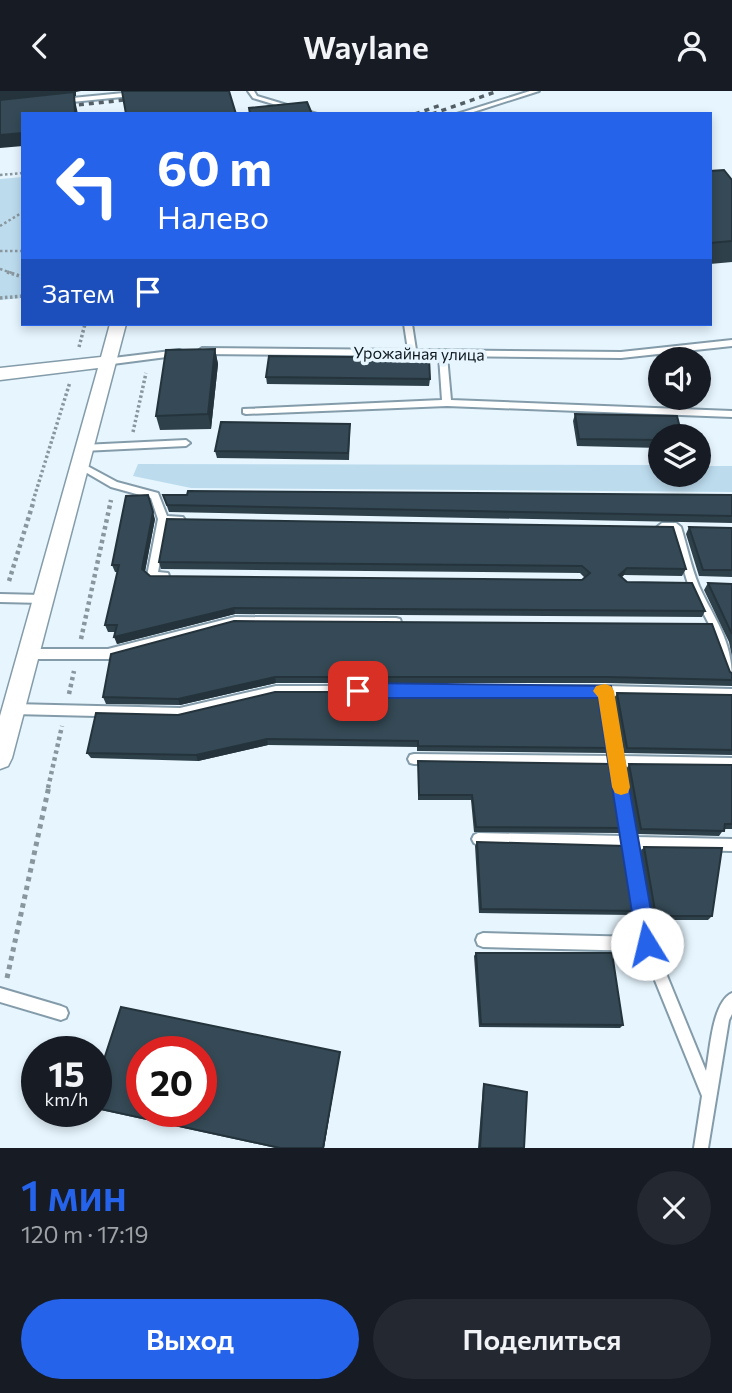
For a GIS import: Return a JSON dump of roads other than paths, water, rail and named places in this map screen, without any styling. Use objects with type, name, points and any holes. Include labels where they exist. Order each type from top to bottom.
[{"type":"street","points":[[0,758],[105,362],[117,326]]},
{"type":"street","points":[[0,374],[105,362]]},
{"type":"lane","points":[[54,102],[162,91]]},
{"type":"lane","points":[[251,91],[255,97],[307,112]]},
{"type":"lane","points":[[467,112],[536,91]]},
{"type":"lane","points":[[408,326],[412,353]]},
{"type":"lane","name":"Урожайная улица","points":[[105,362],[201,351],[621,355],[732,343]]},
{"type":"lane","points":[[443,353],[447,403]]},
{"type":"lane","points":[[246,411],[447,403],[732,414]]},
{"type":"lane","points":[[80,456],[186,443]]},
{"type":"lane","points":[[80,456],[114,485],[155,495],[163,519],[152,576],[179,576]]},
{"type":"lane","points":[[163,519],[191,520]]},
{"type":"lane","points":[[649,526],[690,527]]},
{"type":"lane","points":[[676,527],[693,583],[714,624],[732,674]]},
{"type":"lane","points":[[679,583],[706,584]]},
{"type":"lane","points":[[2,598],[42,599]]},
{"type":"lane","points":[[28,654],[108,654],[235,621],[413,622]]},
{"type":"lane","points":[[700,624],[714,624]]},
{"type":"lane","points":[[13,709],[180,713],[276,691],[605,691],[732,694]]},
{"type":"lane","points":[[605,691],[647,944],[709,1095]]},
{"type":"lane","points":[[414,759],[732,763]]},
{"type":"lane","points":[[478,839],[732,845]]},
{"type":"lane","points":[[483,940],[647,944]]},
{"type":"lane","points":[[0,995],[61,1013]]},
{"type":"lane","points":[[701,1148],[722,1018],[732,1000]]},
{"type":"railway","points":[[438,112],[498,91]]},
{"type":"railway","points":[[59,107],[143,98]]},
{"type":"railway","points":[[421,112],[441,105]]}]
